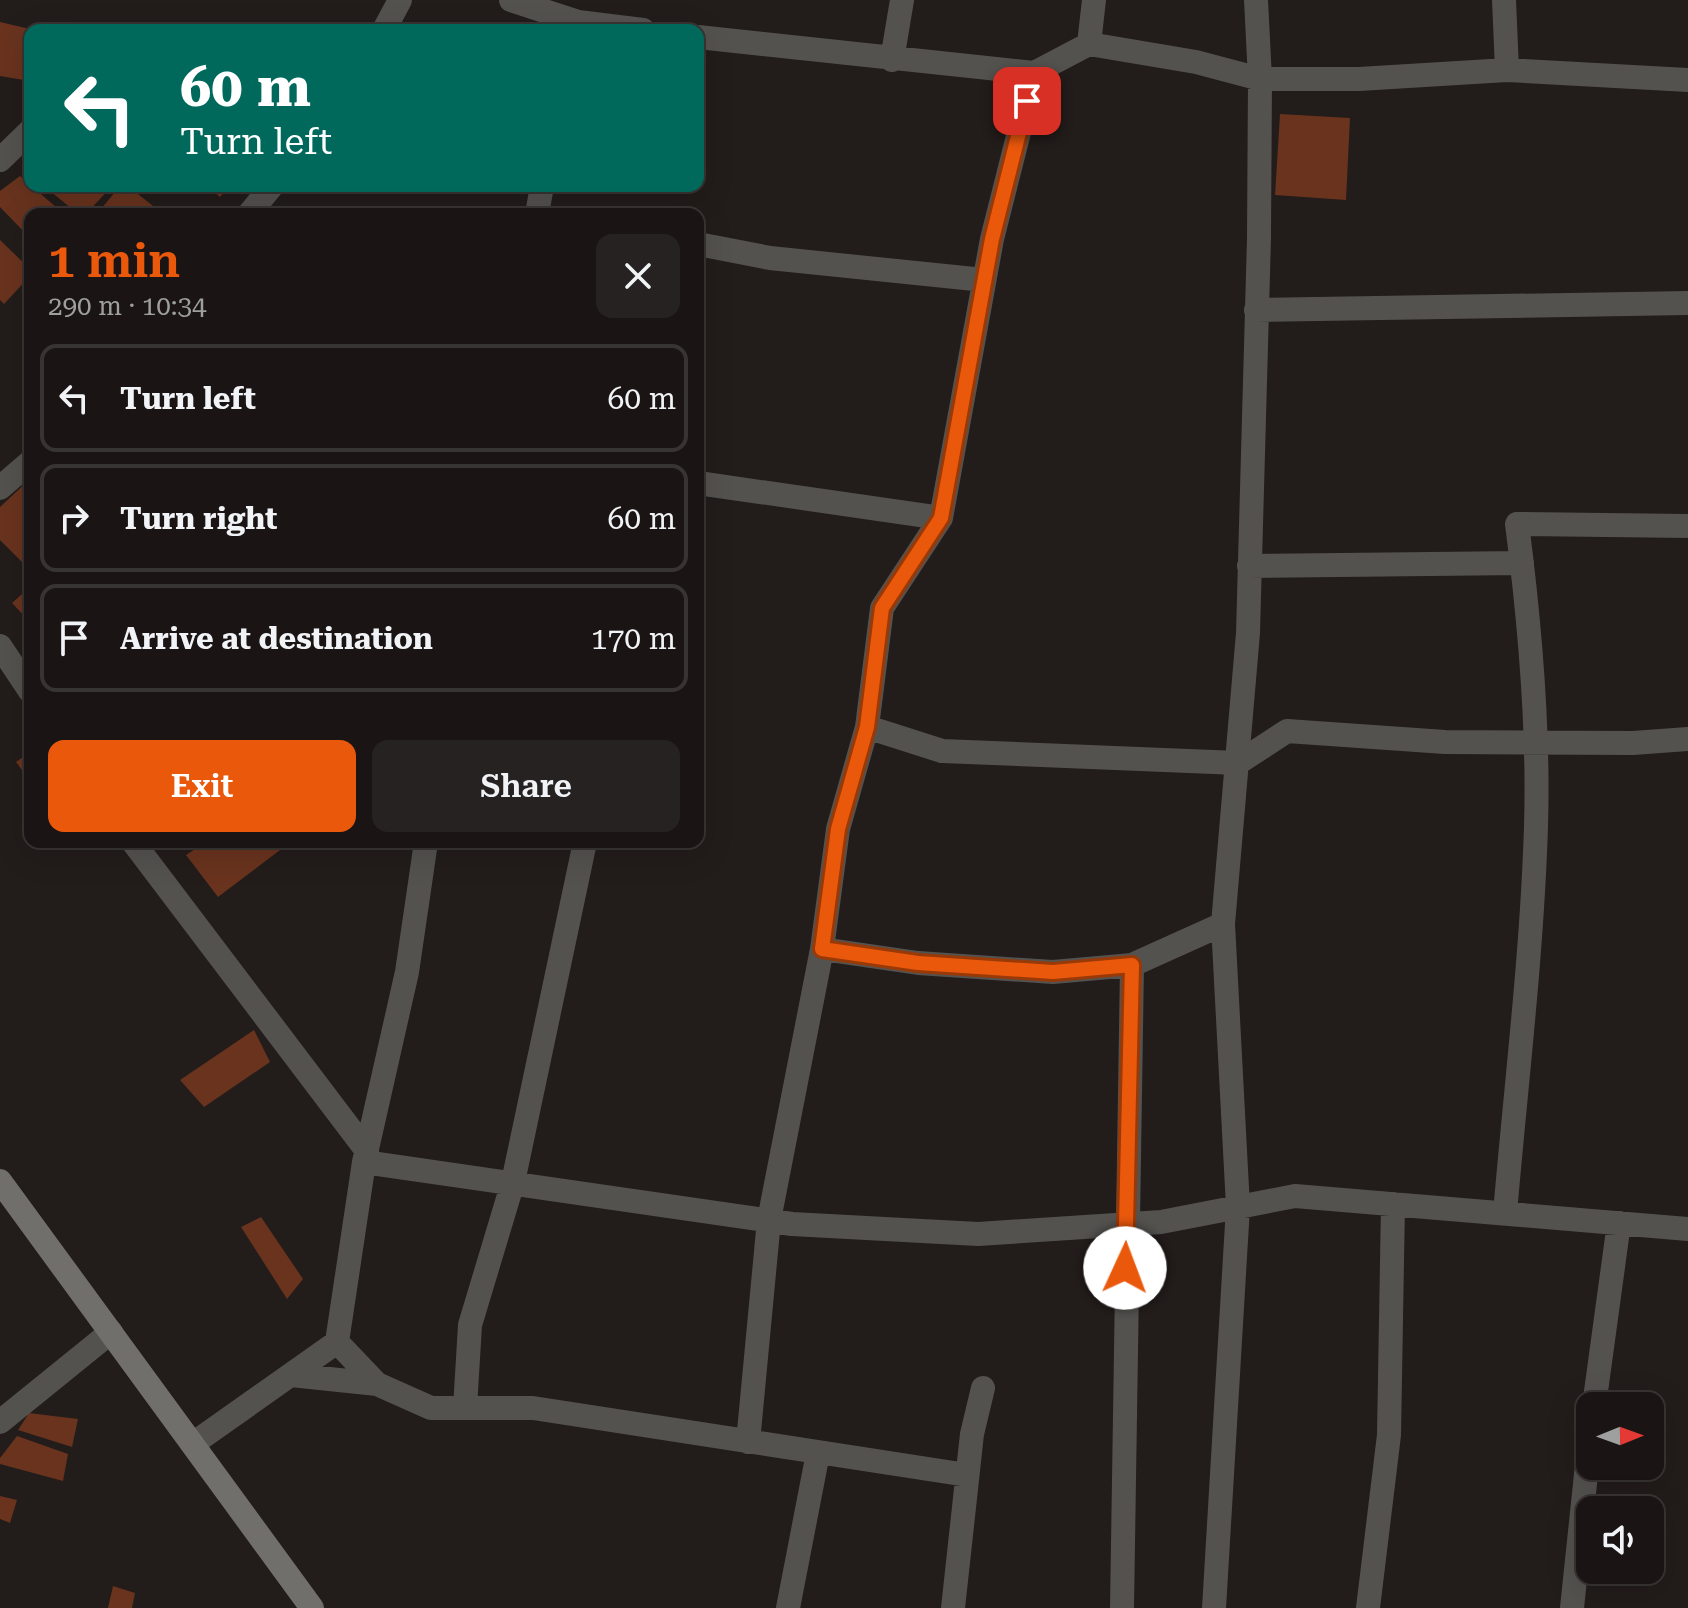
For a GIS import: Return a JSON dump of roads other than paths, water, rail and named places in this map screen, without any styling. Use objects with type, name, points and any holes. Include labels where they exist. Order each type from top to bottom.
[{"type":"main road","points":[[0,1181],[312,1608]]},
{"type":"street","points":[[387,24],[400,0]]},
{"type":"street","points":[[511,0],[572,24]]},
{"type":"street","points":[[892,60],[902,0]]},
{"type":"street","points":[[1089,44],[1094,0]]},
{"type":"street","points":[[1214,1608],[1238,1207],[1223,924],[1248,633],[1260,79],[1256,0]]},
{"type":"street","points":[[1504,0],[1507,70]]},
{"type":"street","points":[[704,38],[1034,73],[1089,44],[1196,62],[1260,79],[1359,79],[1507,70],[1688,80]]},
{"type":"street","points":[[748,1442],[769,1220],[822,949],[838,829],[867,727],[882,608],[941,518],[984,280],[1034,73]]},
{"type":"street","points":[[0,160],[24,137]]},
{"type":"street","points":[[254,208],[267,192]]},
{"type":"street","points":[[704,245],[770,258],[984,280]]},
{"type":"street","points":[[1256,310],[1688,303]]},
{"type":"street","points":[[0,488],[24,467]]},
{"type":"street","points":[[704,484],[941,518]]},
{"type":"street","points":[[1505,1213],[1531,931],[1536,823],[1533,657],[1517,524],[1688,526]]},
{"type":"street","points":[[1249,566],[1522,563]]},
{"type":"street","points":[[0,646],[24,682]]},
{"type":"street","points":[[867,727],[942,751],[1238,763],[1287,731],[1445,742],[1688,739]]},
{"type":"street","points":[[137,848],[366,1156],[513,1182],[769,1220],[978,1234],[1161,1222],[1295,1196],[1688,1229]]},
{"type":"street","points":[[194,1443],[337,1342],[366,1156],[407,972],[425,848]]},
{"type":"street","points":[[465,1408],[470,1325],[513,1182],[584,848]]},
{"type":"street","points":[[822,949],[918,963],[1053,972],[1132,965],[1223,924]]},
{"type":"street","points":[[1122,1608],[1132,965]]},
{"type":"street","points":[[1368,1608],[1389,1435],[1393,1204]]},
{"type":"street","points":[[1596,1392],[1619,1223]]},
{"type":"street","points":[[0,1422],[111,1332]]},
{"type":"street","points":[[337,1342],[377,1384]]},
{"type":"street","points":[[291,1375],[377,1384],[431,1408],[533,1408],[967,1475]]},
{"type":"street","points":[[953,1608],[967,1475],[983,1388]]},
{"type":"street","points":[[788,1608],[818,1453]]},
{"type":"street","points":[[1572,1608],[1585,1480]]}]
